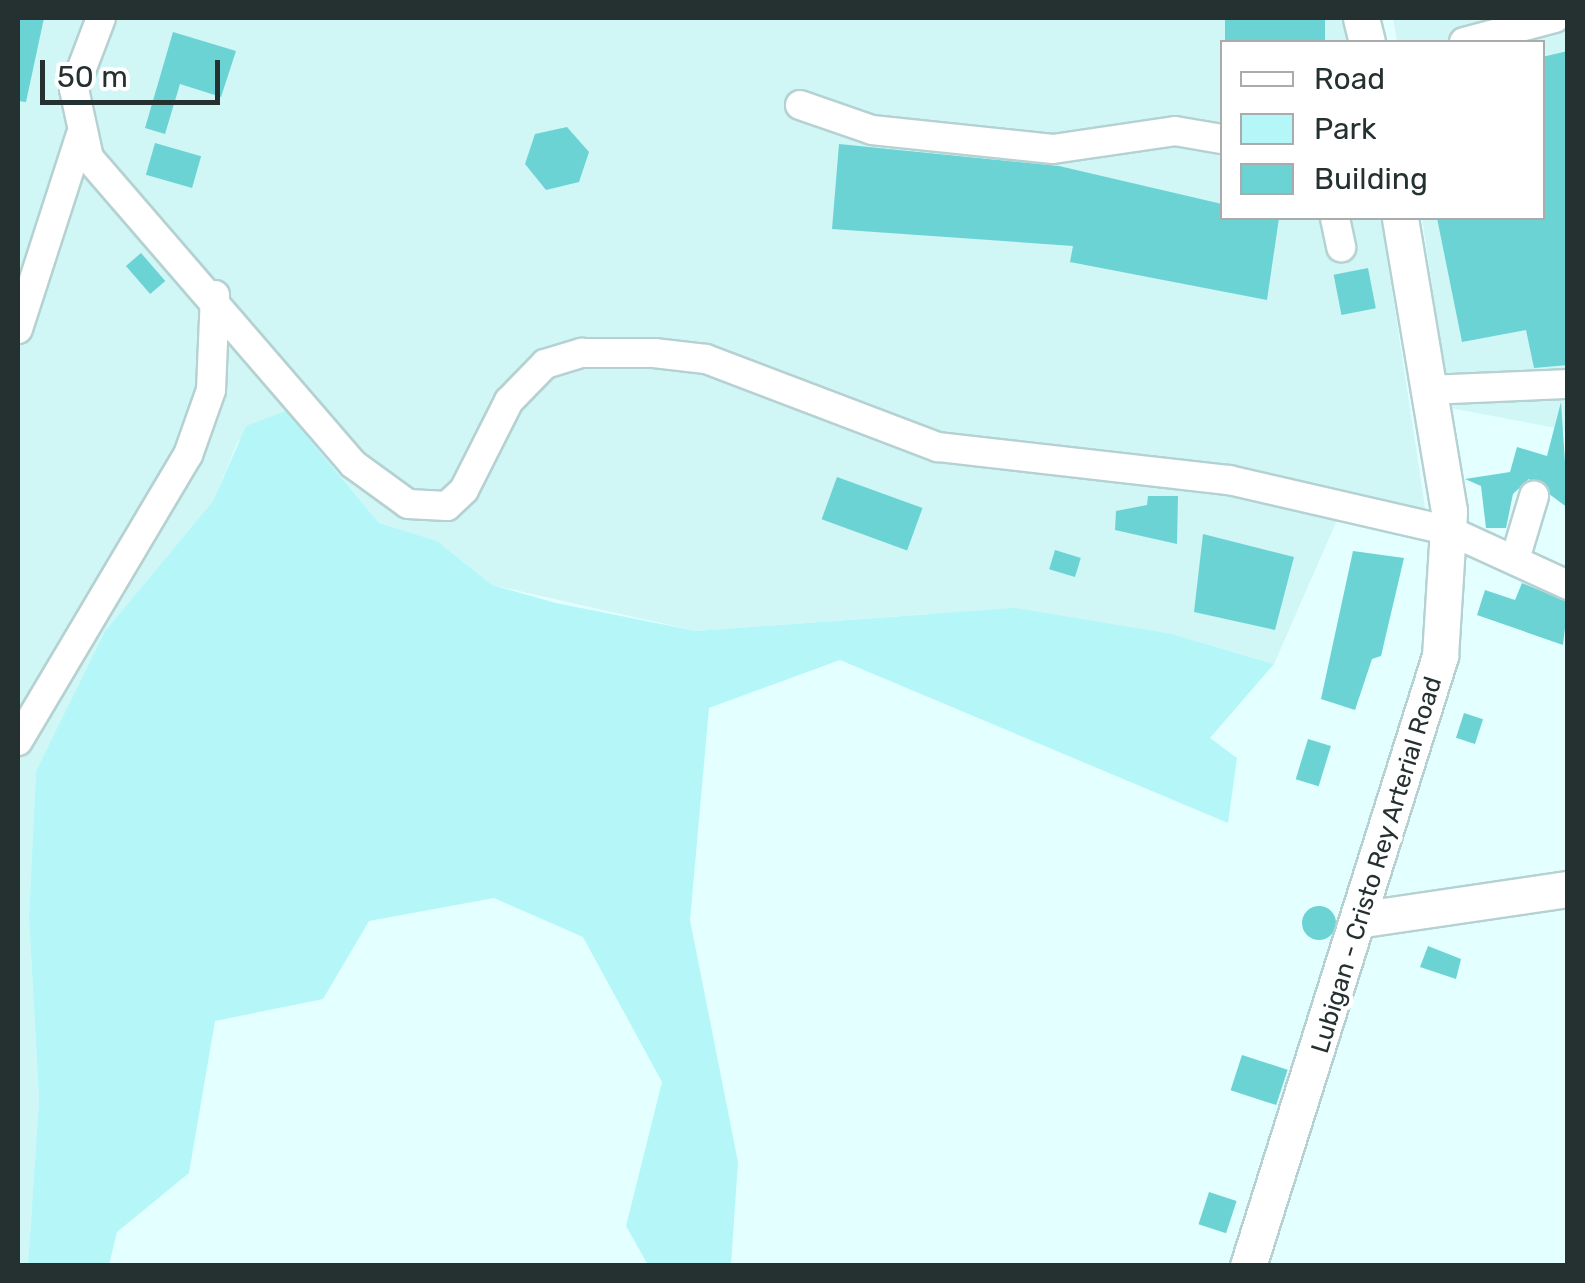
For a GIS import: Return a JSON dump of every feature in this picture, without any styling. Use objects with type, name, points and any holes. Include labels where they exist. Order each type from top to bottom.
[{"type":"main road","name":"Lubigan - Cristo Rey Arterial Road","points":[[1248,1266],[1364,919],[1436,674],[1450,532],[1400,220]]},
{"type":"main road","points":[[1364,919],[1568,888]]},
{"type":"street","points":[[18,329],[80,138],[74,89],[101,18]]},
{"type":"street","points":[[1472,40],[1555,18]]},
{"type":"street","points":[[800,105],[872,130],[1053,150],[1175,131],[1220,140]]},
{"type":"street","points":[[80,138],[111,187],[215,295],[353,464],[391,495],[430,508],[464,490],[522,380],[582,353],[654,353],[706,359],[938,448],[1228,480],[1450,532],[1516,556],[1568,585]]},
{"type":"street","points":[[1334,220],[1341,247]]},
{"type":"street","points":[[18,741],[188,455],[211,390],[215,295]]},
{"type":"street","points":[[1430,390],[1568,384]]},
{"type":"street","points":[[1516,556],[1534,496]]},
{"type":"shaded area","points":[[18,18],[1344,18],[1348,40],[1220,40],[1220,220],[1381,220],[1430,540],[1337,520],[1274,664],[1172,634],[927,614],[696,631],[492,585],[437,541],[379,523],[287,411],[238,441],[213,501],[105,631],[36,771],[29,917],[39,1099],[28,1265],[18,1265]]},
{"type":"shaded area","points":[[1393,18],[1567,18],[1567,430],[1450,408],[1422,220],[1545,220],[1545,40],[1397,40]]},
{"type":"green space","points":[[286,411],[379,523],[437,541],[492,585],[556,603],[696,631],[1014,608],[1172,634],[1274,664],[1210,738],[1237,758],[1228,823],[840,660],[709,708],[690,920],[738,1162],[731,1265],[648,1265],[626,1226],[662,1082],[583,937],[494,898],[369,921],[323,999],[215,1021],[189,1173],[117,1232],[109,1265],[28,1265],[39,1099],[29,917],[36,771],[105,631],[213,501],[246,426]]},
{"type":"building","points":[[18,18],[44,18],[26,102],[18,101]]},
{"type":"building","points":[[1225,18],[1325,18],[1325,40],[1225,40]]},
{"type":"building","points":[[173,32],[236,51],[221,97],[180,84],[165,134],[145,128]]},
{"type":"building","points":[[1568,51],[1568,365],[1534,368],[1526,330],[1462,342],[1437,220],[1545,220],[1545,56]]},
{"type":"building","points":[[567,127],[589,152],[579,182],[546,190],[525,164],[535,134]]},
{"type":"building","points":[[155,143],[201,156],[192,188],[146,175]]},
{"type":"building","points":[[839,144],[1059,166],[1220,204],[1220,220],[1279,220],[1267,300],[1070,262],[1073,246],[832,229]]},
{"type":"building","points":[[141,253],[165,281],[150,294],[126,266]]},
{"type":"building","points":[[1368,268],[1376,308],[1341,315],[1334,275]]},
{"type":"building","points":[[1561,402],[1568,508],[1529,479],[1513,494],[1506,528],[1486,528],[1481,486],[1465,479],[1510,472],[1517,447],[1547,456]]},
{"type":"building","points":[[837,477],[923,508],[907,550],[822,519]]},
{"type":"building","points":[[1148,496],[1178,496],[1177,544],[1115,530],[1116,511],[1147,505]]},
{"type":"building","points":[[1203,534],[1294,557],[1275,630],[1194,612]]},
{"type":"building","points":[[1055,550],[1081,558],[1075,577],[1049,569]]},
{"type":"building","points":[[1353,551],[1404,558],[1381,656],[1372,659],[1355,710],[1321,699]]},
{"type":"building","points":[[1522,583],[1568,602],[1563,645],[1477,615],[1485,590],[1515,600]]},
{"type":"building","points":[[1464,713],[1483,719],[1475,744],[1456,738]]},
{"type":"building","points":[[1308,739],[1331,746],[1319,786],[1296,779]]},
{"type":"building","points":[[1319,906],[1331,911],[1336,923],[1331,935],[1319,940],[1307,935],[1302,923],[1307,911]]},
{"type":"building","points":[[1428,946],[1461,959],[1456,979],[1420,967]]},
{"type":"building","points":[[1242,1055],[1288,1070],[1276,1105],[1231,1090]]},
{"type":"building","points":[[1209,1192],[1237,1201],[1226,1233],[1198,1224]]}]
